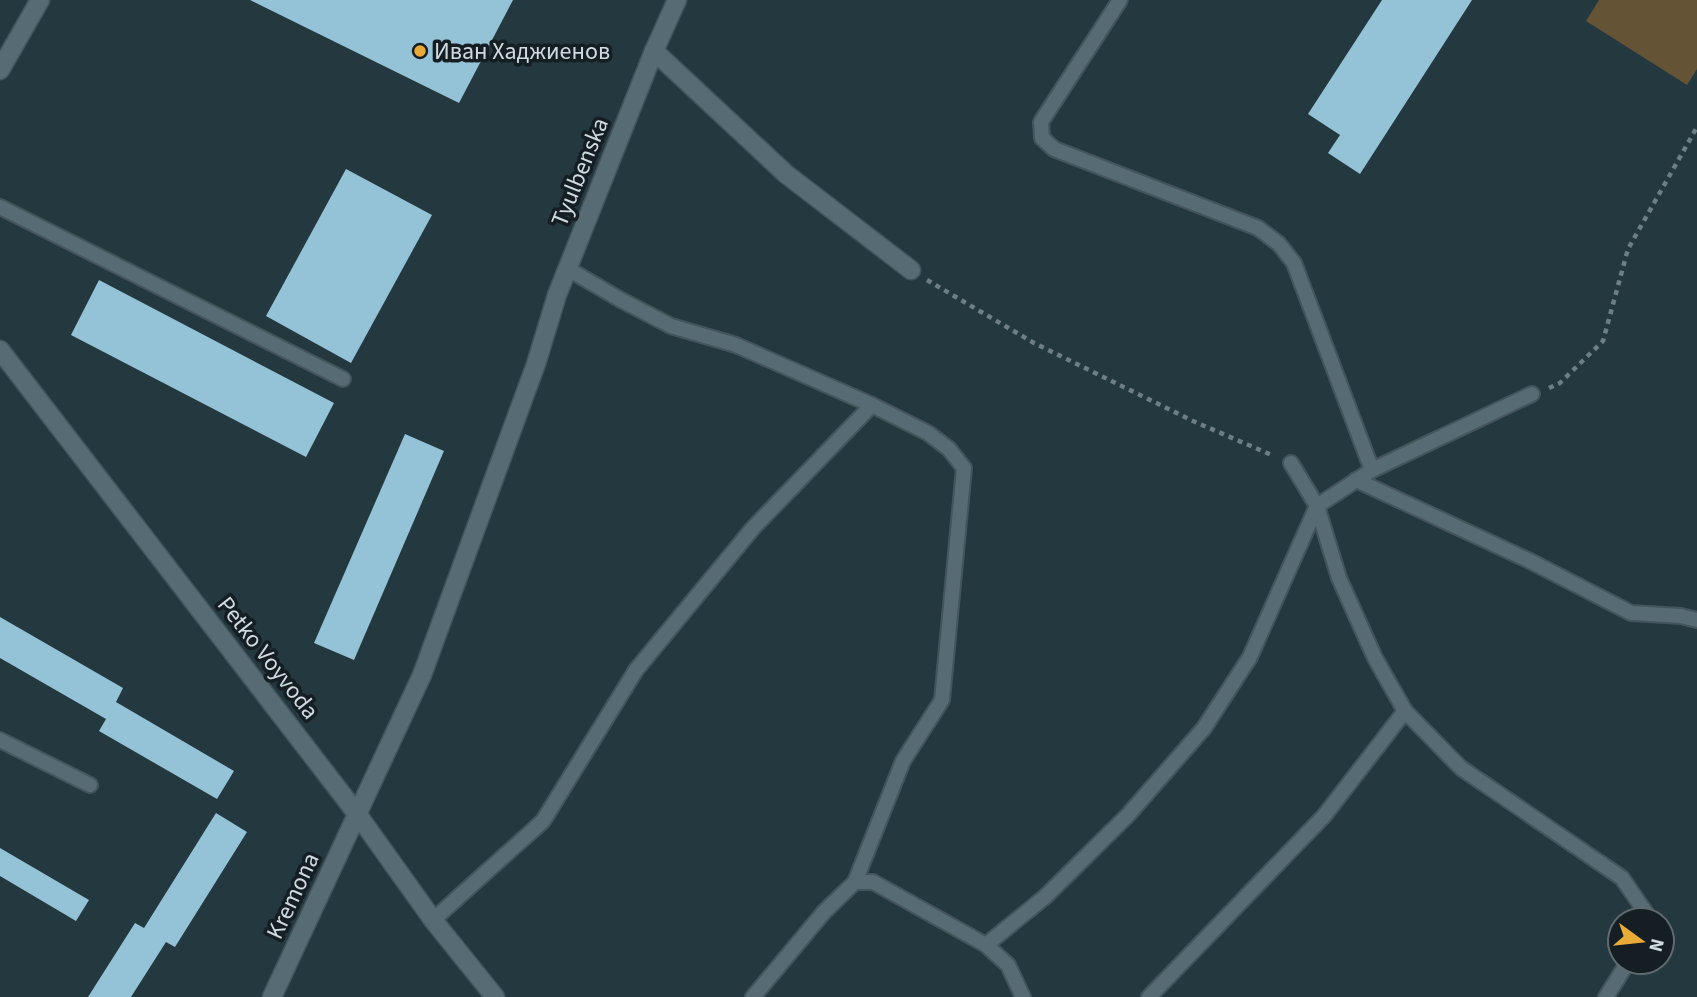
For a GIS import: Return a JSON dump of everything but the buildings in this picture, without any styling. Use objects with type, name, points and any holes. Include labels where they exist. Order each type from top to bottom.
[{"type":"street","points":[[0,70],[40,0]]},
{"type":"street","name":"Tyulbenska","points":[[536,364],[557,295],[653,51],[677,0]]},
{"type":"street","points":[[653,51],[786,174],[911,270]]},
{"type":"street","name":"Petko Voyvoda","points":[[0,351],[358,816],[433,920],[495,997]]},
{"type":"street","name":"Kremona","points":[[272,997],[422,675],[536,364]]},
{"type":"lane","points":[[1119,0],[1041,122],[1042,138],[1054,149],[1258,228],[1279,244],[1294,263],[1373,470]]},
{"type":"lane","points":[[0,207],[343,379]]},
{"type":"lane","points":[[568,268],[671,326],[736,345],[872,405],[928,433],[949,449],[964,468],[942,700],[903,761],[855,883],[824,912],[753,997]]},
{"type":"lane","points":[[986,945],[1046,896],[1128,815],[1204,728],[1250,657],[1317,506],[1373,470],[1532,394]]},
{"type":"lane","points":[[433,920],[542,821],[636,670],[753,528],[872,405]]},
{"type":"lane","points":[[1291,463],[1317,506],[1339,578],[1375,658],[1405,711],[1461,768],[1622,878],[1641,906]]},
{"type":"lane","points":[[1356,480],[1530,561],[1631,614],[1681,616],[1697,620]]},
{"type":"lane","points":[[1149,997],[1324,816],[1405,711]]},
{"type":"lane","points":[[0,740],[90,785]]},
{"type":"lane","points":[[855,883],[873,882],[986,945],[1008,965],[1023,997]]},
{"type":"lane","points":[[1609,996],[1620,976]]},
{"type":"path","points":[[1532,394],[1560,383],[1603,341],[1628,249],[1697,127]]},
{"type":"path","points":[[911,270],[1034,343],[1193,421],[1291,463]]},
{"type":"shaded area","points":[[1599,0],[1697,0],[1697,69],[1687,85],[1586,21]]},
{"type":"place","name":"Иван Хаджиенов","points":[[420,51]]}]
